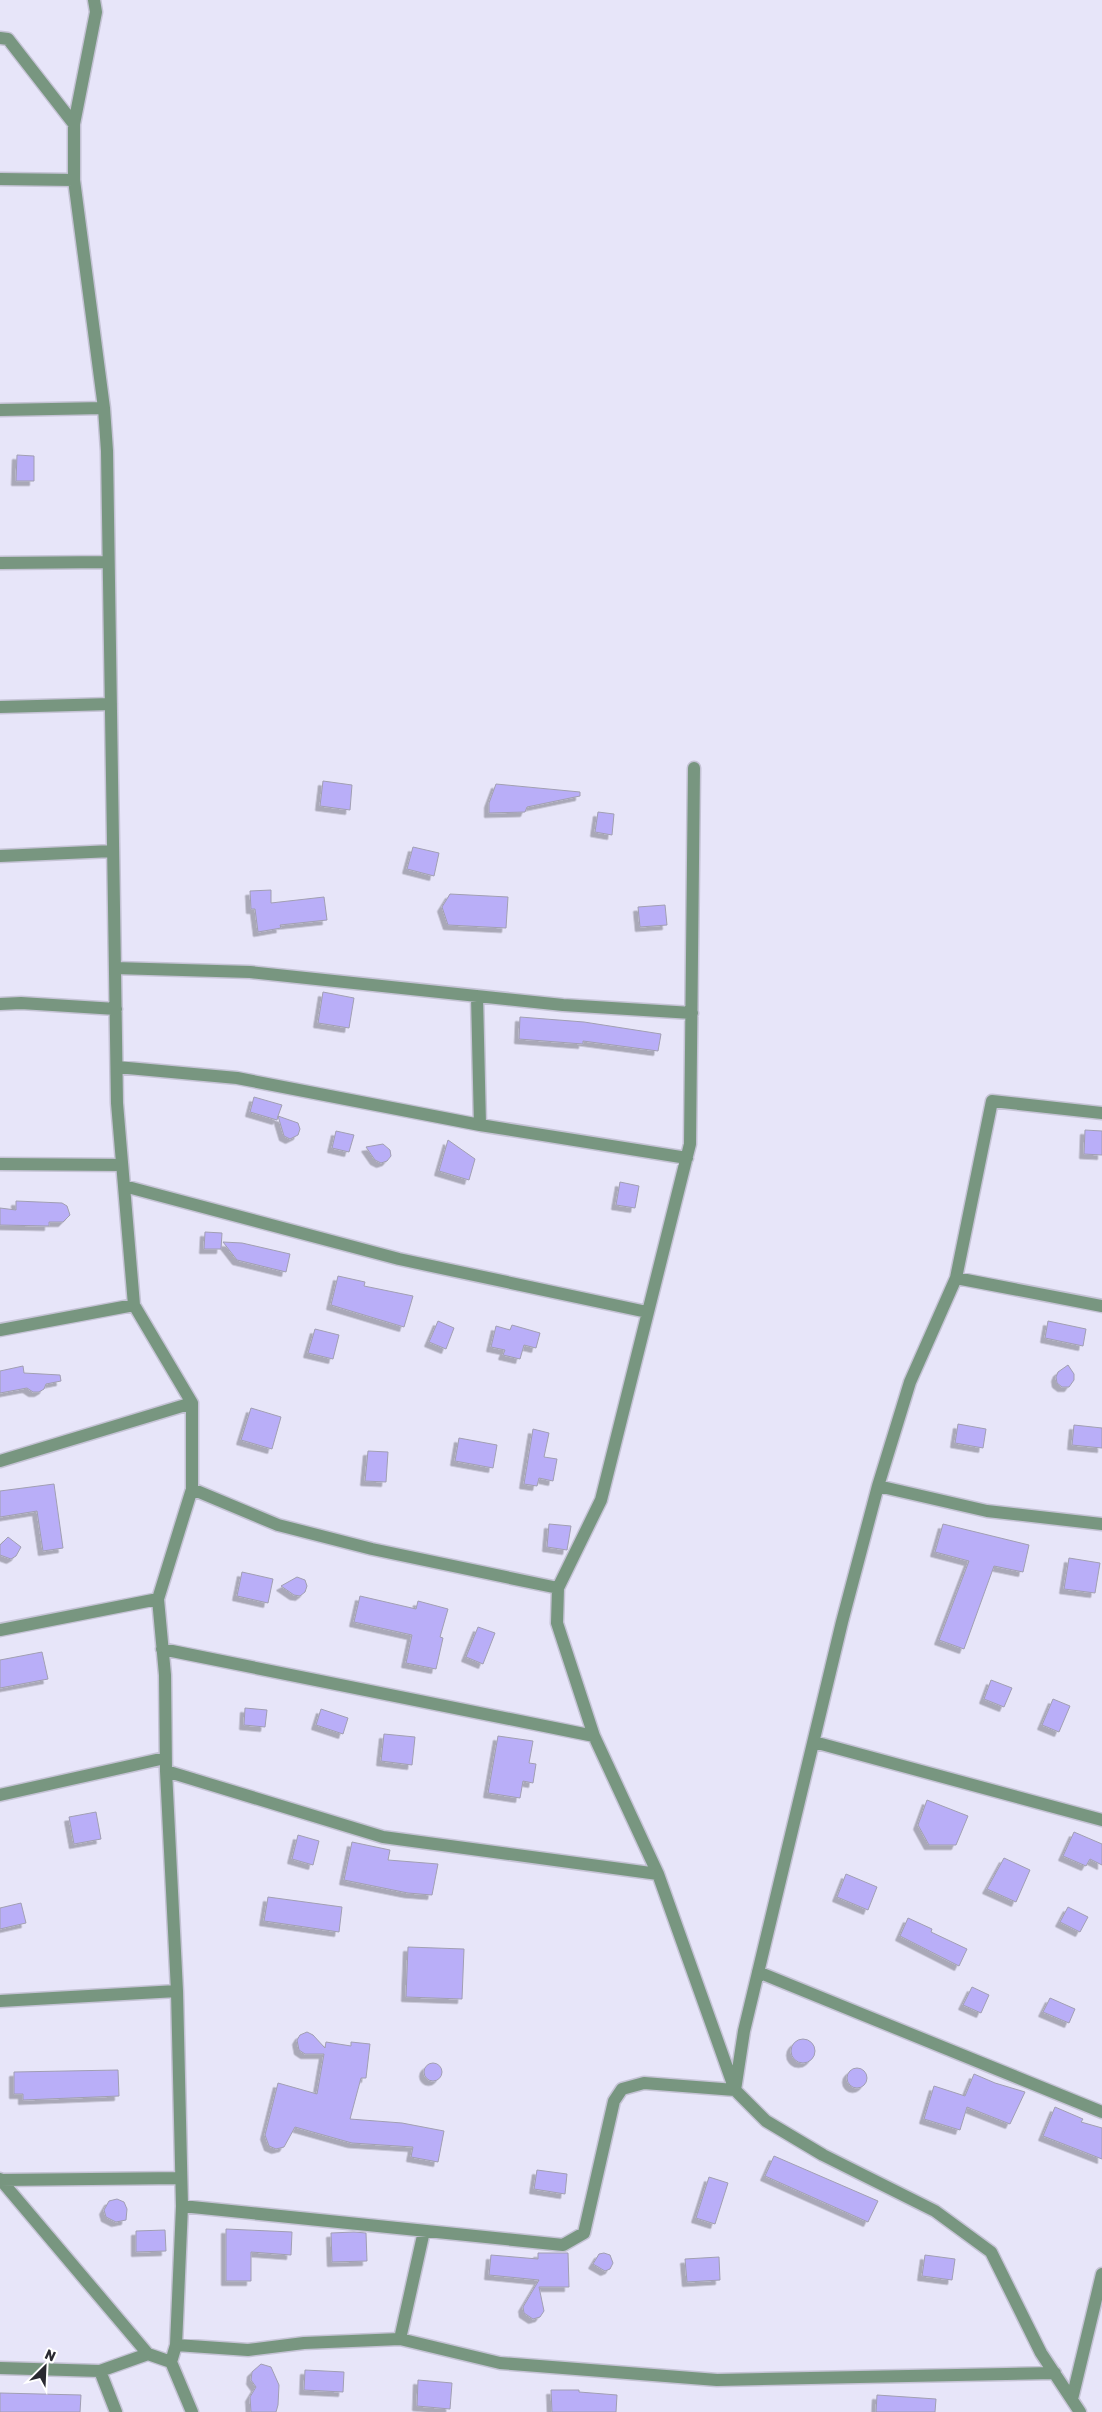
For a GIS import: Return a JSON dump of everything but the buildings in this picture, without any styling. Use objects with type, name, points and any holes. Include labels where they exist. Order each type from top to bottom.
[{"type":"street","points":[[94,0],[96,12],[74,124],[74,180],[104,408],[117,1067],[122,1164],[134,1304],[192,1403],[192,1489],[158,1599],[162,1649],[165,1758],[177,1991],[182,2206],[176,2346],[171,2362],[192,2412]]},
{"type":"street","points":[[0,38],[8,39],[74,124]]},
{"type":"street","points":[[0,180],[74,180]]},
{"type":"street","points":[[0,410],[104,408]]},
{"type":"street","points":[[0,563],[108,562]]},
{"type":"street","points":[[0,707],[111,704]]},
{"type":"street","points":[[694,768],[690,1144],[601,1500],[558,1588],[557,1623],[594,1736],[658,1874],[735,2090],[766,2121],[823,2155],[935,2211],[991,2252],[1041,2353],[1080,2412]]},
{"type":"street","points":[[0,856],[113,851]]},
{"type":"street","points":[[115,968],[250,972],[563,1005],[692,1012]]},
{"type":"street","points":[[477,996],[480,1125]]},
{"type":"street","points":[[0,1004],[21,1002],[116,1009]]},
{"type":"street","points":[[117,1067],[237,1078],[480,1125],[687,1158]]},
{"type":"street","points":[[735,2090],[744,2031],[842,1622],[878,1486],[910,1382],[956,1278],[992,1101],[1102,1113]]},
{"type":"street","points":[[0,1164],[122,1164]]},
{"type":"street","points":[[124,1186],[399,1259],[647,1312]]},
{"type":"street","points":[[956,1278],[1102,1306]]},
{"type":"street","points":[[0,1330],[134,1304]]},
{"type":"street","points":[[0,1461],[192,1403]]},
{"type":"street","points":[[878,1486],[987,1511],[1102,1524]]},
{"type":"street","points":[[192,1489],[278,1525],[372,1549],[558,1588]]},
{"type":"street","points":[[0,1630],[158,1599]]},
{"type":"street","points":[[162,1649],[594,1736]]},
{"type":"street","points":[[814,1742],[1102,1820]]},
{"type":"street","points":[[0,1795],[165,1758]]},
{"type":"street","points":[[166,1772],[383,1837],[658,1874]]},
{"type":"street","points":[[758,1972],[1102,2112]]},
{"type":"street","points":[[0,2001],[177,1991]]},
{"type":"street","points":[[182,2206],[563,2245],[584,2233],[614,2102],[622,2089],[644,2083],[735,2090]]},
{"type":"street","points":[[1,2179],[181,2178]]},
{"type":"street","points":[[1,2179],[148,2354],[171,2362]]},
{"type":"street","points":[[400,2339],[424,2231]]},
{"type":"street","points":[[1072,2399],[1102,2274]]},
{"type":"street","points":[[176,2346],[248,2350],[304,2342],[400,2339],[500,2364],[717,2380],[1055,2374]]},
{"type":"street","points":[[0,2368],[100,2371],[148,2354]]},
{"type":"street","points":[[100,2371],[116,2412]]}]
